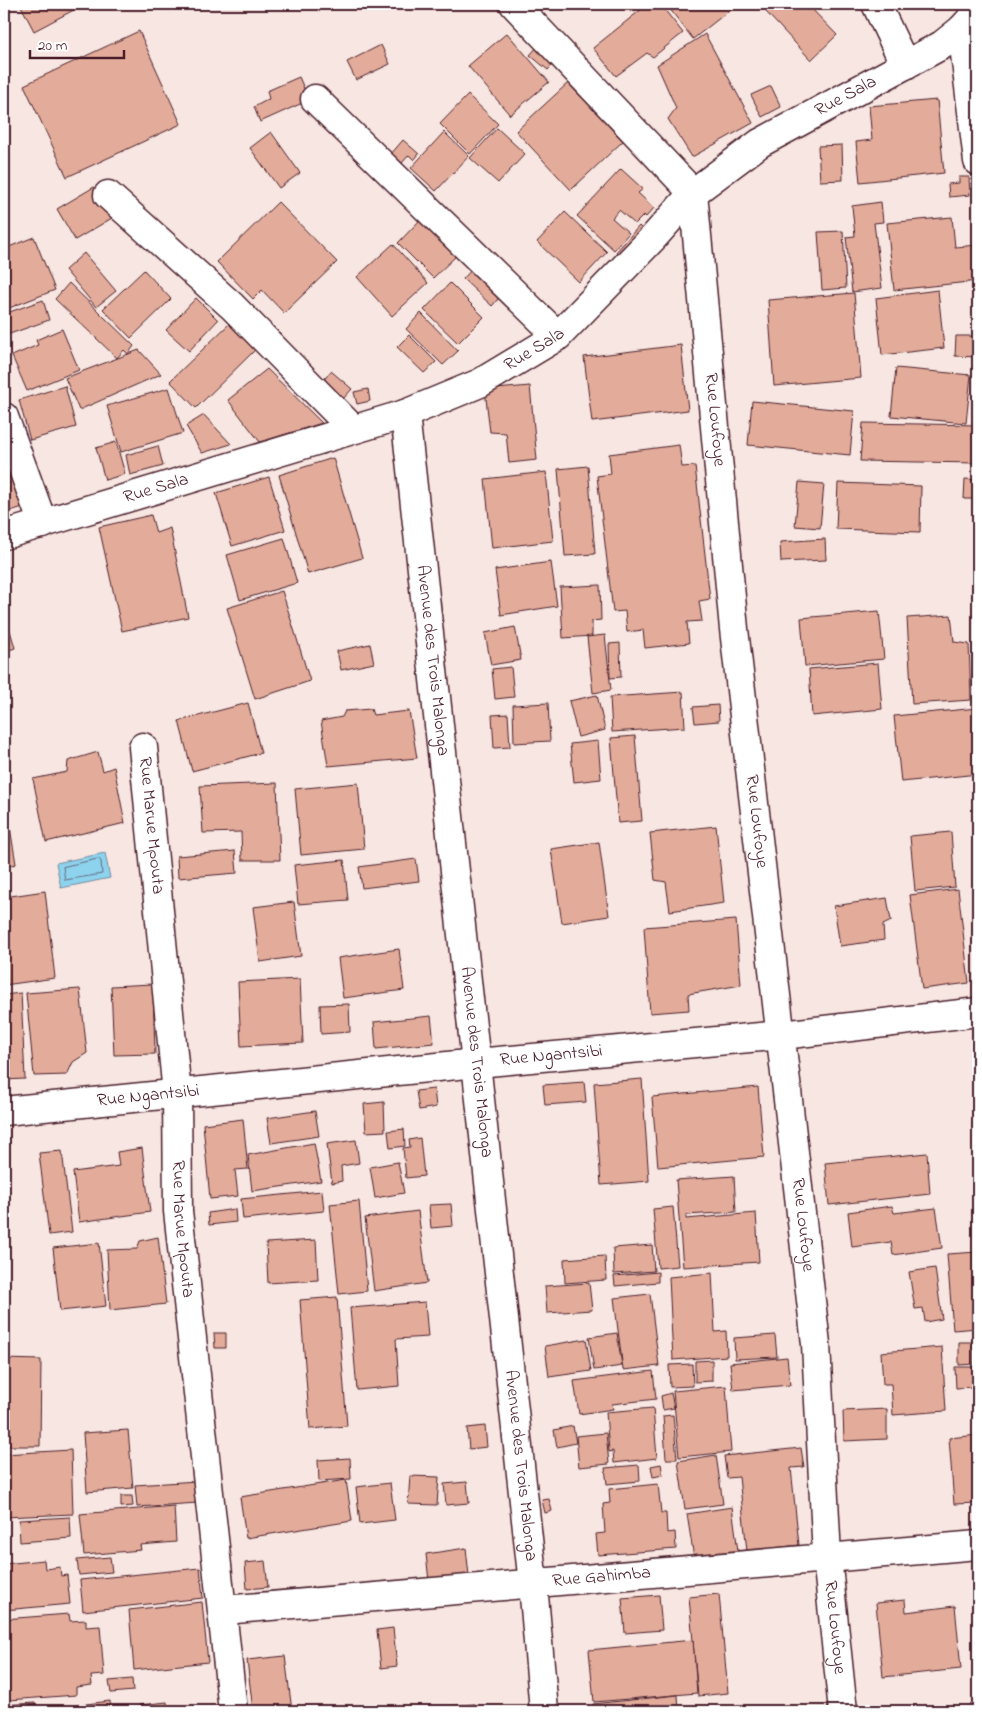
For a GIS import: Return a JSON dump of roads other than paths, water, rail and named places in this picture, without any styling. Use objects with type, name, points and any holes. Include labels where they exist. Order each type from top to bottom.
[{"type":"street","points":[[514,4],[693,193]]},
{"type":"street","points":[[876,4],[905,65]]},
{"type":"street","points":[[970,20],[978,161]]},
{"type":"street","name":"Rue Sala","points":[[4,535],[405,414],[480,383],[558,336],[653,238],[693,193],[760,143],[942,45],[970,20]]},
{"type":"street","points":[[315,99],[558,336]]},
{"type":"street","name":"Rue Loufoye","points":[[693,193],[734,629],[816,1344],[827,1557],[843,1711]]},
{"type":"street","points":[[108,195],[232,306],[354,429]]},
{"type":"street","name":"Avenue des Trois Malonga","points":[[405,414],[533,1584],[544,1711]]},
{"type":"street","points":[[4,417],[43,524]]},
{"type":"street","name":"Rue Marue Mpouta","points":[[143,746],[177,1094],[178,1210],[234,1711]]},
{"type":"street","name":"Rue Ngantsibi","points":[[4,1111],[477,1063],[782,1035],[978,1012]]},
{"type":"street","name":"Rue Gahimba","points":[[224,1610],[978,1545]]},
{"type":"water","points":[[105,853],[110,878],[61,888],[56,863]]}]
